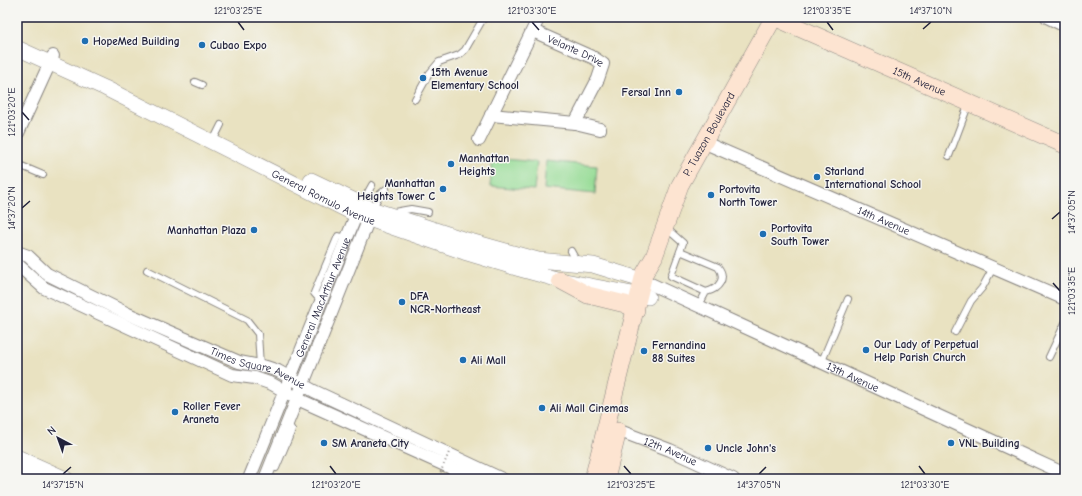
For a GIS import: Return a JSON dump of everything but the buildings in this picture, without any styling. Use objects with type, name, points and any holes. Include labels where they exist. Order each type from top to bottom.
[{"type":"main road","name":"15th Avenue","points":[[774,17],[1065,145]]},
{"type":"main road","name":"P. Tuazon Boulevard","points":[[606,479],[612,428],[643,293],[654,275],[654,257],[664,226],[680,185],[774,17]]},
{"type":"main road","points":[[560,280],[588,295],[625,304],[643,293]]},
{"type":"main road","name":"P. Tuazon Boulevard","points":[[593,479],[612,428]]},
{"type":"street","name":"Velante Drive","points":[[479,140],[539,17]]},
{"type":"street","points":[[1047,17],[1065,26]]},
{"type":"street","name":"Velante Drive","points":[[532,31],[594,58],[603,64],[598,79],[575,123]]},
{"type":"street","name":"General Romulo Avenue","points":[[17,38],[47,57],[216,134],[365,212],[464,242],[538,260],[580,258],[643,293]]},
{"type":"street","name":"General Romulo Avenue","points":[[17,48],[47,57]]},
{"type":"street","points":[[17,115],[47,57]]},
{"type":"street","points":[[17,135],[47,57]]},
{"type":"street","points":[[491,115],[575,123],[600,129]]},
{"type":"street","name":"14th Avenue","points":[[703,142],[1065,299]]},
{"type":"street","name":"General Romulo Avenue","points":[[365,212],[387,213],[560,280],[643,293]]},
{"type":"street","name":"General MacArthur Avenue","points":[[249,479],[347,238],[365,212]]},
{"type":"street","name":"General MacArthur Avenue","points":[[265,479],[298,399],[365,212]]},
{"type":"street","name":"Times Square Avenue","points":[[17,252],[28,256],[47,274],[128,314],[239,362],[260,366],[291,378],[502,479]]},
{"type":"street","points":[[580,258],[594,274],[593,279],[585,285]]},
{"type":"street","name":"Times Square Avenue","points":[[17,264],[44,288],[232,375],[256,378],[286,391],[298,399],[476,479]]},
{"type":"street","name":"13th Avenue","points":[[643,293],[698,307],[822,361],[1065,474]]},
{"type":"street","name":"12th Avenue","points":[[612,428],[670,450],[733,479]]},
{"type":"street","points":[[17,457],[66,479]]},
{"type":"street","points":[[17,472],[34,479]]},
{"type":"lane","points":[[415,99],[429,74],[439,62],[459,55],[465,50],[484,17]]},
{"type":"lane","points":[[195,82],[202,85]]},
{"type":"lane","points":[[949,156],[969,102]]},
{"type":"lane","points":[[17,164],[43,175]]},
{"type":"lane","points":[[365,212],[372,185]]},
{"type":"lane","points":[[365,212],[386,189]]},
{"type":"lane","points":[[387,213],[411,209],[428,212]]},
{"type":"lane","points":[[664,226],[682,240],[680,251],[671,276],[706,292]]},
{"type":"lane","points":[[680,251],[718,267],[722,272],[723,276],[716,288],[706,292],[698,307]]},
{"type":"lane","points":[[955,332],[971,301],[982,288],[992,268]]},
{"type":"lane","points":[[147,270],[247,320],[258,334],[260,366]]},
{"type":"lane","points":[[822,361],[848,299]]},
{"type":"lane","points":[[1049,357],[1065,323]]},
{"type":"lane","points":[[271,479],[292,430],[288,423]]},
{"type":"path","points":[[439,476],[450,450]]},
{"type":"green space","points":[[493,158],[537,162],[534,190],[490,186]]},
{"type":"green space","points":[[546,161],[597,166],[595,194],[544,189]]},
{"type":"place","name":"HopeMed Building","points":[[85,41]]},
{"type":"place","name":"Cubao Expo","points":[[202,45]]},
{"type":"place","name":"15th Avenue Elementary School","points":[[423,78]]},
{"type":"place","name":"Fersal Inn","points":[[679,92]]},
{"type":"place","name":"Manhattan Heights","points":[[451,164]]},
{"type":"place","name":"Starland International School","points":[[817,177]]},
{"type":"place","name":"Manhattan Heights Tower C","points":[[443,189]]},
{"type":"place","name":"Portovita North Tower","points":[[711,195]]},
{"type":"place","name":"Manhattan Plaza","points":[[254,230]]},
{"type":"place","name":"Portovita South Tower","points":[[763,234]]},
{"type":"place","name":"DFA NCR-Northeast","points":[[402,302]]},
{"type":"place","name":"Our Lady of Perpetual Help Parish Church","points":[[866,350]]},
{"type":"place","name":"Fernandina 88 Suites","points":[[644,351]]},
{"type":"place","name":"Ali Mall","points":[[463,360]]},
{"type":"place","name":"Ali Mall Cinemas","points":[[542,408]]},
{"type":"place","name":"Roller Fever Araneta","points":[[175,412]]},
{"type":"place","name":"SM Araneta City","points":[[324,443]]},
{"type":"place","name":"VNL Building","points":[[951,443]]},
{"type":"place","name":"Uncle John's","points":[[708,448]]}]
